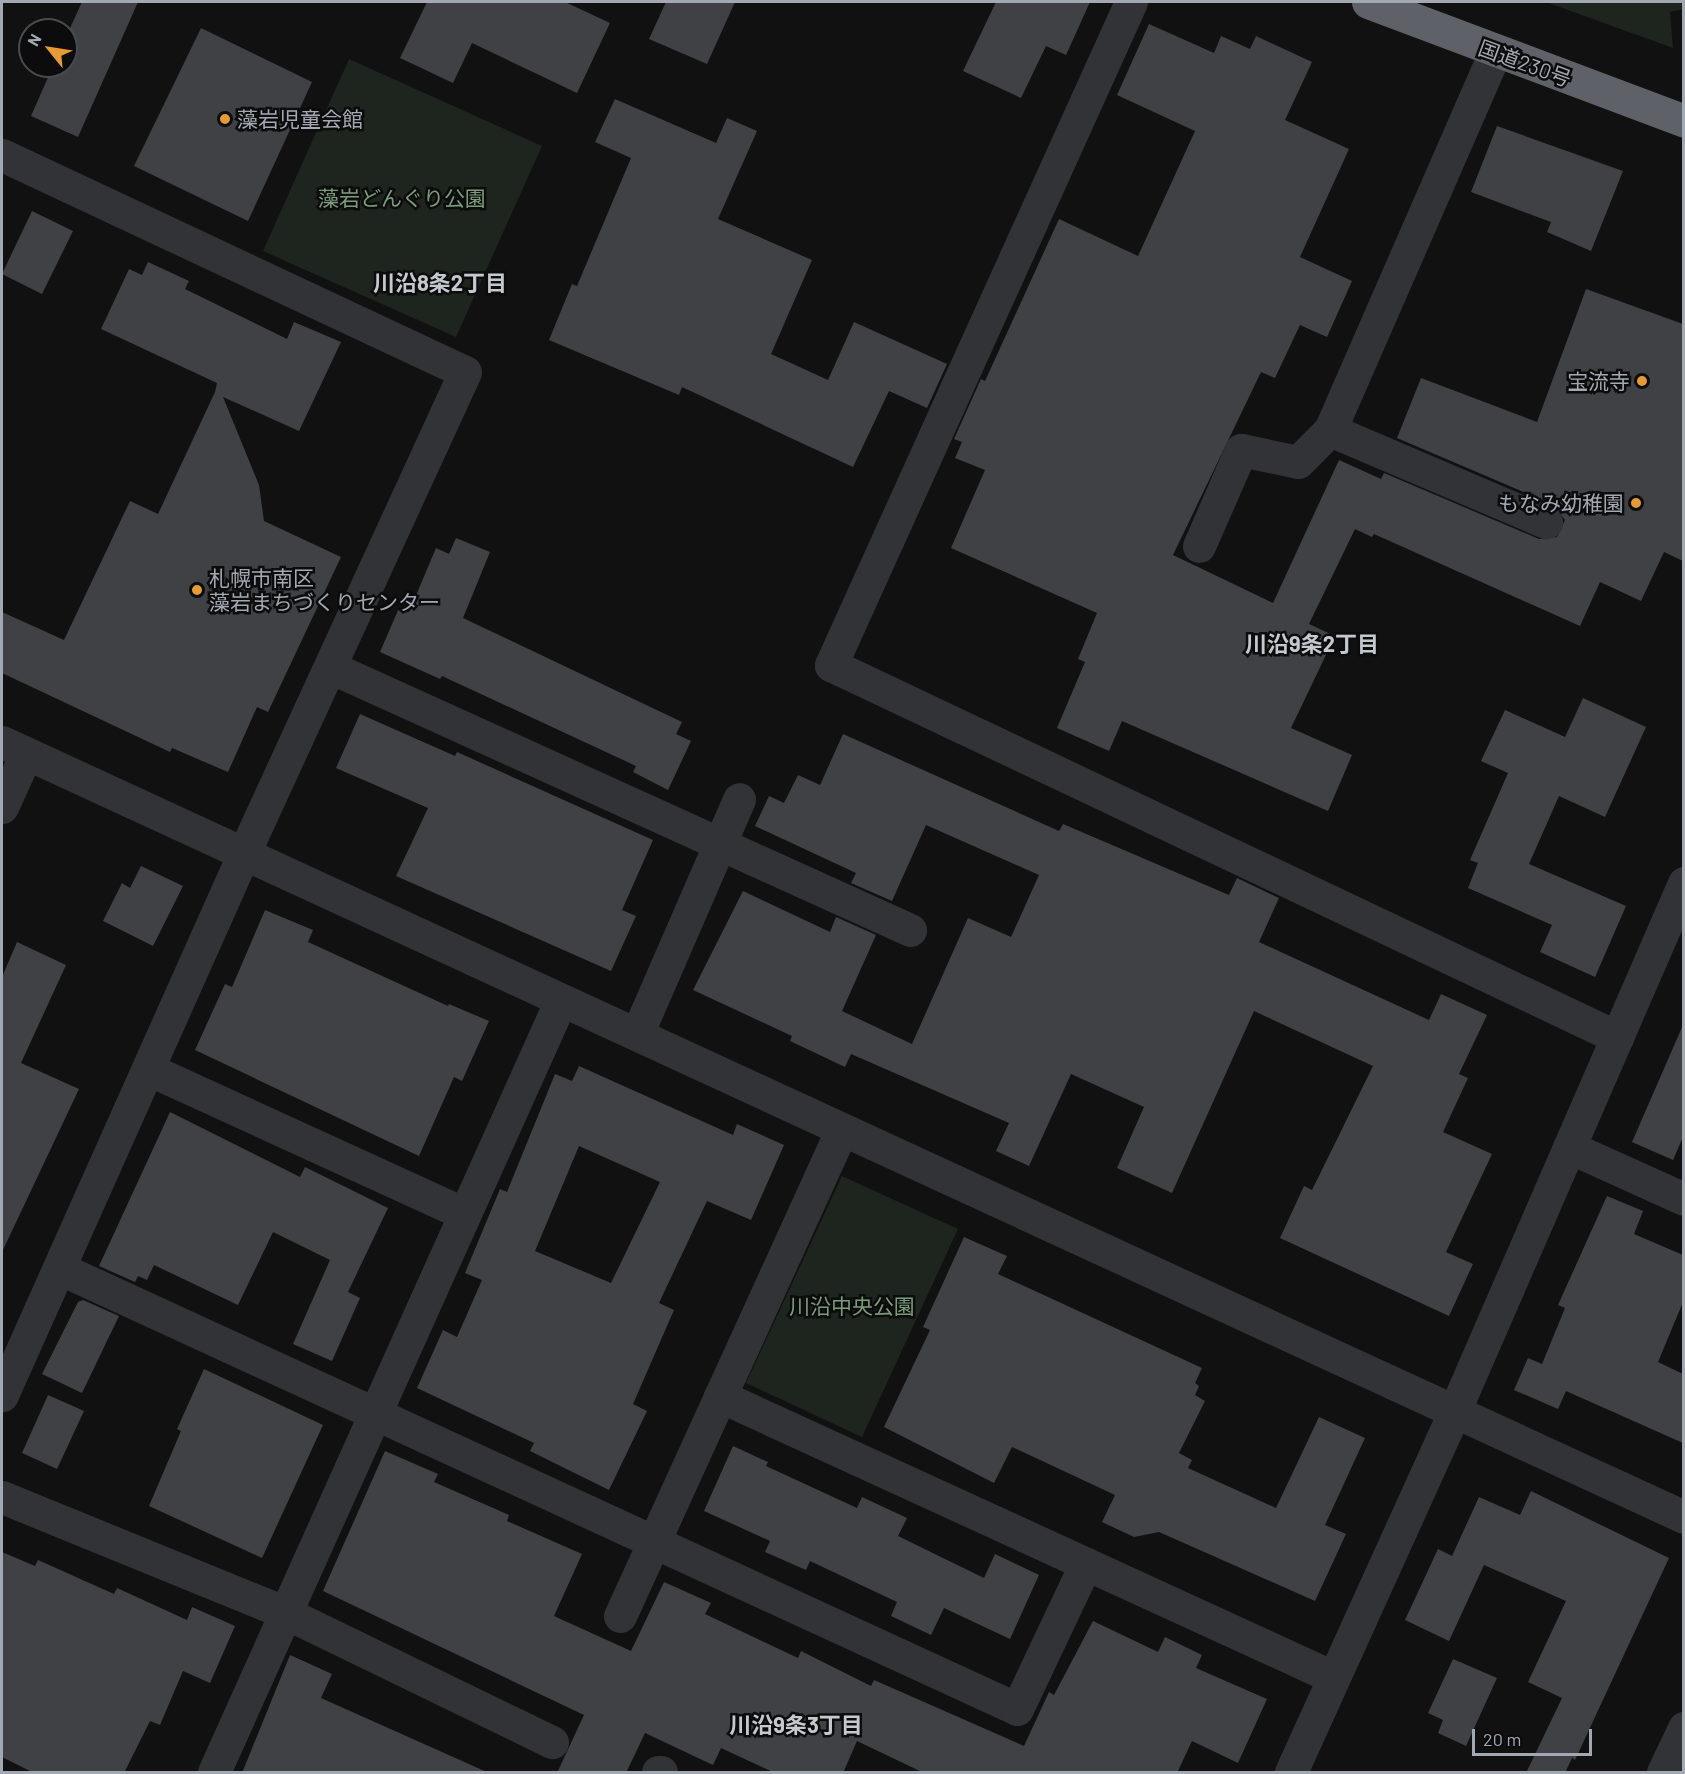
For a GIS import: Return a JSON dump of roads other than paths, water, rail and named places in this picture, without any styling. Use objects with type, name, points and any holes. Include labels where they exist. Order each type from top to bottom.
[{"type":"highway","name":"国道230号","points":[[1368,2],[1495,52],[1683,121]]},
{"type":"street","points":[[1131,2],[831,665],[1617,1037]]},
{"type":"street","points":[[1199,546],[1241,450],[1298,462],[1330,430],[1495,52]]},
{"type":"street","points":[[2,155],[465,372],[244,853],[61,1269],[2,1395]]},
{"type":"street","points":[[1330,430],[1546,522]]},
{"type":"street","points":[[330,667],[910,930]]},
{"type":"street","points":[[2,807],[14,748],[1683,1517]]},
{"type":"street","points":[[637,1034],[739,799]]},
{"type":"street","points":[[1291,1773],[1454,1412],[1680,898]]},
{"type":"street","points":[[214,1773],[284,1612],[561,1000]]},
{"type":"street","points":[[148,1069],[464,1214]]},
{"type":"street","points":[[620,1616],[842,1129]]},
{"type":"street","points":[[1569,1147],[1683,1198]]},
{"type":"street","points":[[61,1269],[1017,1709],[1086,1563]]},
{"type":"street","points":[[720,1396],[1334,1677]]},
{"type":"street","points":[[2,1497],[284,1612],[552,1742]]},
{"type":"street","points":[[1663,1773],[1683,1728]]},
{"type":"place","name":"藻岩児童会館","points":[[225,119]]},
{"type":"place","name":"宝流寺","points":[[1642,381]]},
{"type":"place","name":"もなみ幼稚園","points":[[1636,503]]},
{"type":"place","name":"札幌市南区 藻岩まちづくりセンター","points":[[197,590]]},
{"type":"district","name":"川沿8条2丁目","points":[[440,283]]},
{"type":"district","name":"川沿9条2丁目","points":[[1312,644]]},
{"type":"district","name":"川沿9条3丁目","points":[[796,1725]]},
{"type":"park label","name":"藻岩どんぐり公園","points":[[402,198]]},
{"type":"park label","name":"川沿中央公園","points":[[852,1306]]}]
